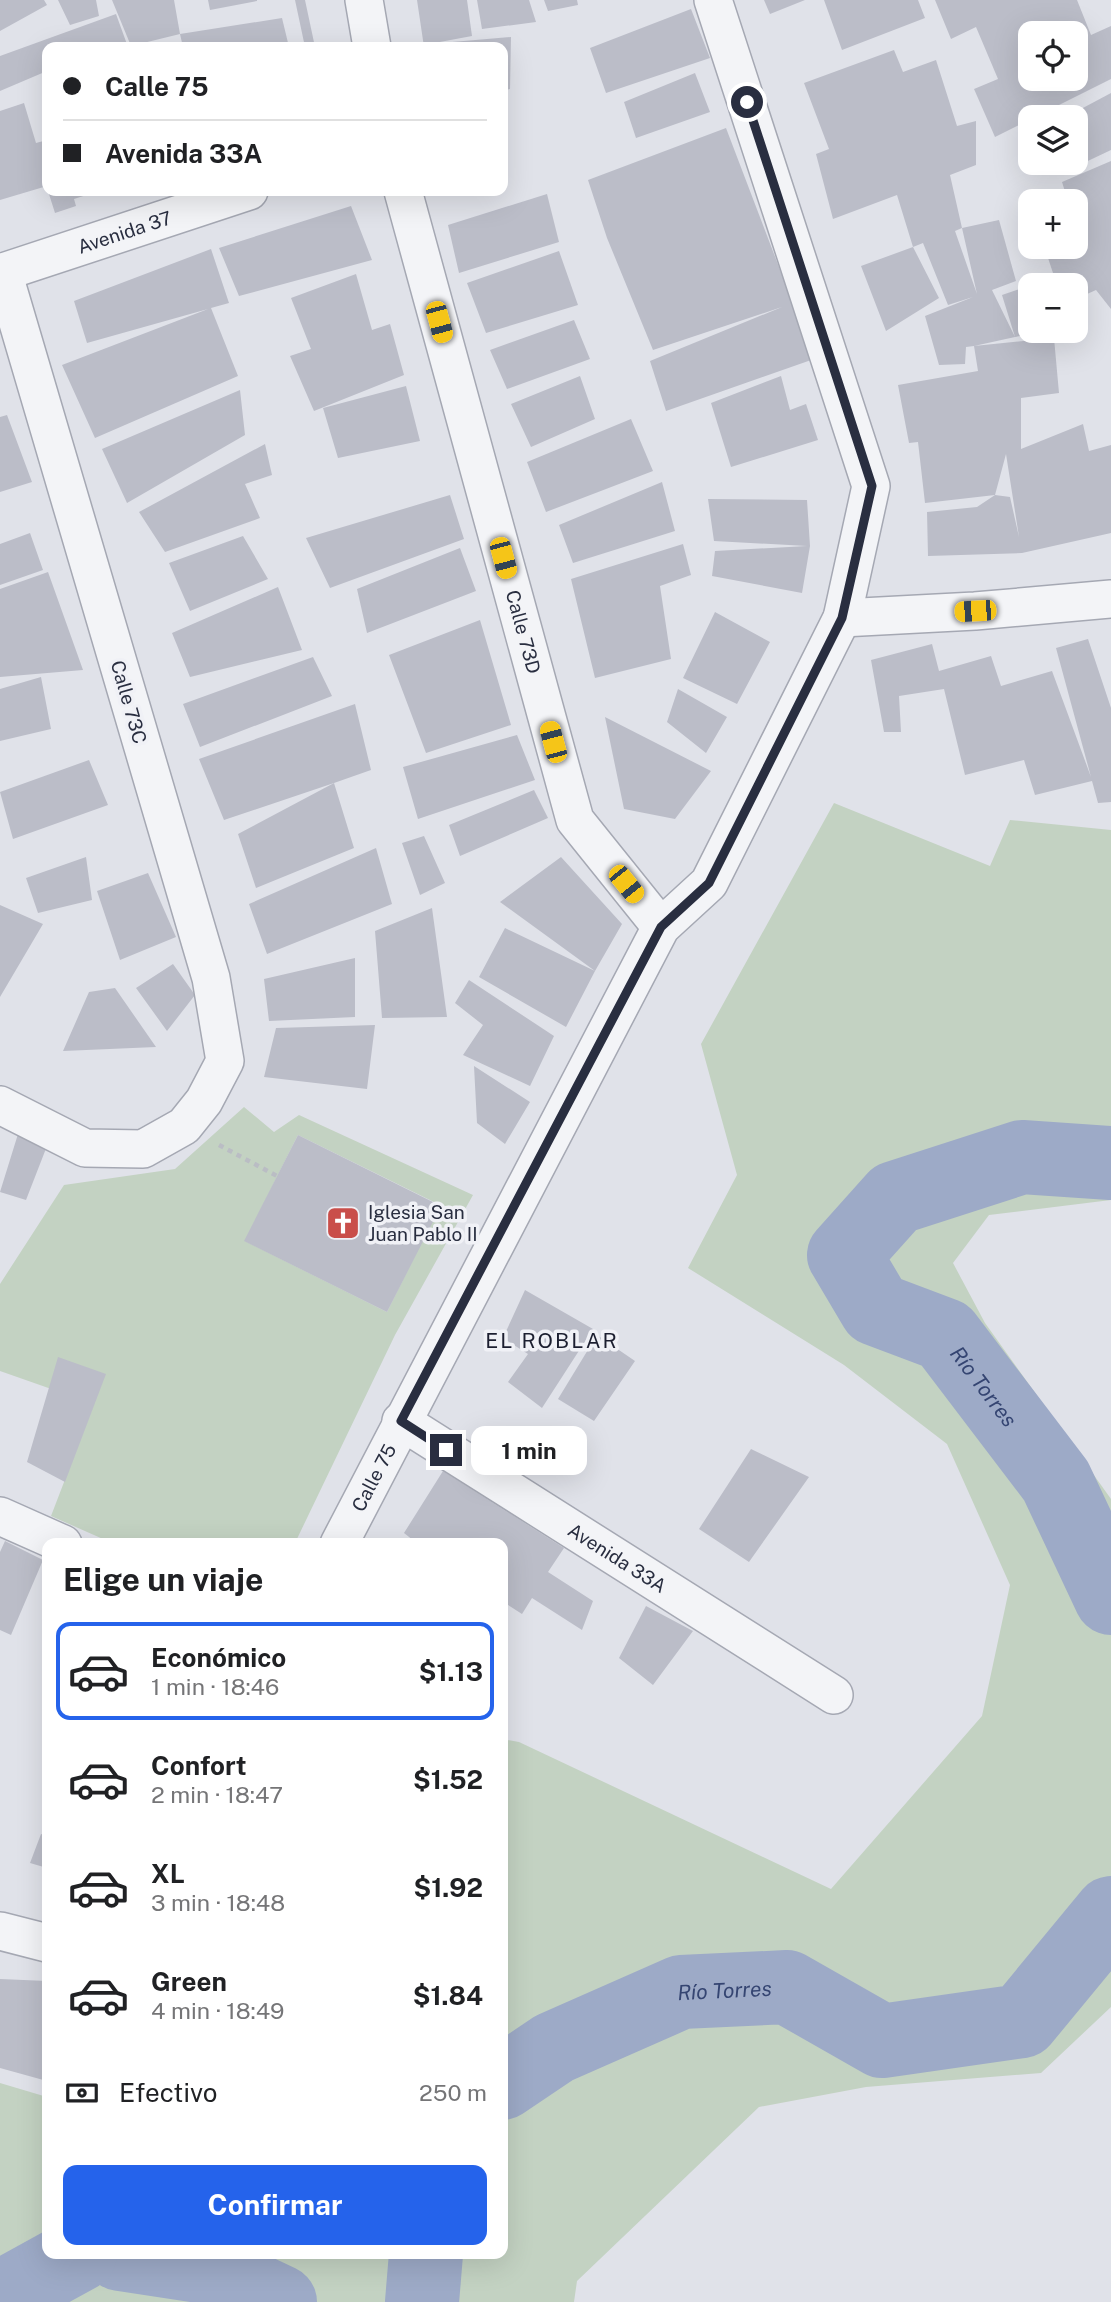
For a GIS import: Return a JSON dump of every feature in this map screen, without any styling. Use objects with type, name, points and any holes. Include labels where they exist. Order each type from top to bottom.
[{"type":"street","points":[[364,0],[371,42]]},
{"type":"street","name":"Calle 75","points":[[342,1538],[661,927],[709,883],[842,618],[872,486],[713,0]]},
{"type":"street","name":"Avenida 37","points":[[1,272],[233,196]]},
{"type":"street","name":"Calle 73D","points":[[404,196],[575,820],[661,927]]},
{"type":"street","name":"Calle 73C","points":[[1,272],[211,978],[225,1061],[204,1101],[184,1126]]},
{"type":"street","points":[[842,618],[975,611],[1111,599]]},
{"type":"street","points":[[0,1105],[85,1148],[143,1149],[184,1126]]},
{"type":"street","name":"Avenida 33A","points":[[401,1421],[834,1695]]},
{"type":"street","points":[[0,1516],[50,1538]]},
{"type":"street","points":[[0,1931],[42,1942]]},
{"type":"path","points":[[184,1126],[277,1175]]},
{"type":"green space","points":[[834,803],[990,866],[1010,820],[1111,830],[1111,1200],[989,1215],[953,1263],[985,1323],[1111,1499],[1111,2007],[1041,2073],[866,2087],[759,2107],[577,2281],[574,2302],[0,2302],[0,2083],[42,2096],[42,2259],[508,2259],[508,1740],[519,1742],[831,1889],[982,1716],[1010,1585],[947,1444],[844,1365],[688,1268],[737,1175],[701,1044]]},
{"type":"green space","points":[[244,1107],[274,1132],[299,1115],[473,1195],[395,1335],[297,1538],[101,1538],[51,1516],[94,1404],[0,1371],[0,1284],[64,1185],[175,1169]],"holes":[[[298,1135],[440,1205],[387,1312],[245,1241]]]},
{"type":"building","points":[[0,0],[44,0],[47,5],[0,31]]},
{"type":"building","points":[[58,0],[96,0],[99,16],[70,25]]},
{"type":"building","points":[[112,0],[174,0],[180,34],[147,42],[129,42]]},
{"type":"building","points":[[208,0],[257,0],[257,1],[210,10]]},
{"type":"building","points":[[295,0],[305,0],[314,42],[304,42]]},
{"type":"building","points":[[417,0],[467,0],[472,36],[423,42]]},
{"type":"building","points":[[477,0],[529,0],[536,22],[482,29]]},
{"type":"building","points":[[544,0],[577,0],[578,5],[548,11]]},
{"type":"building","points":[[764,0],[805,0],[770,14]]},
{"type":"building","points":[[824,0],[918,0],[925,18],[842,50]]},
{"type":"building","points":[[935,0],[1077,0],[1085,21],[1018,21],[1018,91],[1087,91],[1059,105],[1018,105],[1018,126],[995,137],[974,89],[998,79],[976,27],[951,39]]},
{"type":"building","points":[[691,9],[710,58],[606,93],[590,48]]},
{"type":"building","points":[[116,14],[126,42],[42,42],[42,73],[0,91],[0,56]]},
{"type":"building","points":[[282,18],[288,42],[182,42],[180,34]]},
{"type":"building","points":[[1111,26],[1111,79],[1088,90],[1088,28],[1091,35]]},
{"type":"building","points":[[511,37],[510,89],[508,42],[452,42]]},
{"type":"building","points":[[894,50],[903,72],[936,60],[957,126],[976,121],[976,165],[950,175],[962,228],[999,220],[1016,281],[992,290],[1015,337],[966,347],[965,364],[939,365],[925,316],[973,297],[948,305],[923,243],[913,247],[897,195],[833,219],[816,154],[829,149],[804,83]],"holes":[[[962,228],[977,294],[955,231]]]},
{"type":"building","points":[[695,73],[710,112],[636,138],[624,102]]},
{"type":"building","points":[[1111,93],[1111,150],[1088,161],[1088,105]]},
{"type":"building","points":[[24,103],[36,143],[42,141],[42,187],[0,200],[0,111]]},
{"type":"building","points":[[726,128],[814,359],[666,411],[650,361],[782,307],[653,350],[607,238],[588,180]]},
{"type":"building","points":[[1111,161],[1111,309],[1096,290],[1088,294],[1088,273],[1053,273],[1048,259],[1088,259],[1088,189],[1064,189],[1062,182],[1078,175],[1088,175],[1088,171]]},
{"type":"building","points":[[547,194],[559,242],[459,273],[448,225]]},
{"type":"building","points":[[50,196],[83,196],[74,199],[76,206],[55,213]]},
{"type":"building","points":[[351,206],[372,260],[239,296],[219,248]]},
{"type":"building","points":[[913,247],[939,298],[886,331],[861,266]]},
{"type":"building","points":[[211,249],[229,303],[211,308],[238,376],[95,438],[62,365],[208,309],[87,343],[74,301]]},
{"type":"building","points":[[559,251],[578,305],[486,333],[467,283]]},
{"type":"building","points":[[356,274],[372,330],[390,324],[404,375],[314,411],[290,356],[311,349],[291,298]]},
{"type":"building","points":[[1018,289],[1018,336],[1015,337],[1002,295]]},
{"type":"building","points":[[574,320],[590,359],[507,389],[490,350]]},
{"type":"building","points":[[1018,342],[1054,343],[1059,393],[1021,398],[1021,449],[1083,424],[1089,451],[1111,445],[1111,533],[1022,553],[928,556],[927,512],[977,507],[995,495],[925,503],[918,442],[909,443],[898,385],[978,371],[974,346]],"holes":[[[1006,454],[1019,537],[1010,497],[995,495]]]},
{"type":"building","points":[[580,376],[595,419],[531,447],[511,404]]},
{"type":"building","points":[[781,376],[790,410],[806,404],[818,440],[731,467],[711,403]]},
{"type":"building","points":[[406,386],[420,441],[338,458],[323,408]]},
{"type":"building","points":[[240,390],[245,435],[127,503],[102,449]]},
{"type":"building","points":[[7,415],[32,482],[0,492],[0,417]]},
{"type":"building","points":[[631,419],[653,471],[546,512],[527,462]]},
{"type":"building","points":[[265,444],[272,475],[245,484],[260,518],[165,552],[139,512]]},
{"type":"building","points":[[662,482],[675,531],[573,563],[559,525]]},
{"type":"building","points":[[450,495],[464,539],[330,588],[306,538]]},
{"type":"building","points":[[708,499],[807,500],[810,546],[802,593],[712,576],[715,551],[807,546],[714,541]]},
{"type":"building","points":[[30,533],[43,570],[0,585],[0,544]]},
{"type":"building","points":[[243,536],[268,579],[190,611],[169,563]]},
{"type":"building","points":[[683,544],[691,575],[660,586],[671,659],[595,678],[571,579]]},
{"type":"building","points":[[460,548],[476,591],[367,633],[357,589]]},
{"type":"building","points":[[48,572],[83,670],[0,677],[0,589]]},
{"type":"building","points":[[278,587],[302,650],[190,677],[172,633]]},
{"type":"building","points":[[715,612],[770,642],[737,704],[683,678]]},
{"type":"building","points":[[480,620],[511,725],[426,753],[389,655]]},
{"type":"building","points":[[1088,639],[1111,708],[1111,802],[1098,803],[1092,781],[1035,795],[1024,760],[965,775],[944,689],[899,696],[901,732],[884,732],[871,660],[932,644],[939,671],[991,656],[1001,686],[1052,671],[1091,777],[1056,648]]},
{"type":"building","points":[[313,657],[332,696],[200,747],[183,704]]},
{"type":"building","points":[[41,677],[51,729],[0,741],[0,689]]},
{"type":"building","points":[[678,689],[727,717],[706,753],[667,722]]},
{"type":"building","points":[[355,704],[371,770],[224,820],[199,759]]},
{"type":"building","points":[[605,717],[711,771],[675,819],[624,809]]},
{"type":"building","points":[[517,735],[535,780],[418,819],[403,767]]},
{"type":"building","points":[[89,760],[108,805],[13,839],[0,792]]},
{"type":"building","points":[[334,783],[354,848],[256,888],[238,834]]},
{"type":"building","points":[[534,790],[548,818],[460,856],[449,825]]},
{"type":"building","points":[[424,836],[445,883],[420,895],[402,843]]},
{"type":"building","points":[[376,848],[392,904],[267,954],[249,904]]},
{"type":"building","points":[[86,857],[92,900],[38,913],[26,878]]},
{"type":"building","points":[[561,857],[622,924],[595,971],[500,902]]},
{"type":"building","points":[[148,873],[176,937],[120,960],[97,891]]},
{"type":"building","points":[[0,905],[43,924],[0,997]]},
{"type":"building","points":[[432,908],[447,1017],[382,1018],[375,931]]},
{"type":"building","points":[[505,928],[595,971],[566,1027],[479,977]]},
{"type":"building","points":[[355,958],[355,1017],[269,1021],[264,979]]},
{"type":"building","points":[[173,964],[195,995],[167,1031],[136,988]]},
{"type":"building","points":[[469,980],[554,1036],[530,1086],[463,1055],[483,1025],[455,1003]]},
{"type":"building","points":[[115,988],[156,1047],[63,1051],[89,992]]},
{"type":"building","points":[[375,1025],[367,1089],[264,1077],[276,1028]]},
{"type":"building","points":[[474,1066],[530,1102],[505,1144],[477,1123]]},
{"type":"building","points":[[18,1134],[47,1146],[26,1200],[0,1192]]},
{"type":"building","name":"Iglesia San Juan Pablo II","points":[[298,1135],[441,1206],[387,1312],[244,1241]]},
{"type":"building","points":[[525,1290],[593,1329],[542,1408],[508,1382],[528,1354],[503,1338]]},
{"type":"building","points":[[597,1335],[635,1361],[594,1421],[558,1399]]},
{"type":"building","points":[[58,1357],[106,1374],[65,1482],[27,1462]]},
{"type":"building","points":[[751,1449],[809,1477],[749,1562],[699,1529]]},
{"type":"building","points":[[443,1471],[564,1548],[548,1572],[593,1601],[582,1630],[532,1598],[522,1614],[508,1605],[508,1538],[410,1538],[404,1533]]},
{"type":"building","points":[[5,1541],[42,1560],[11,1635],[0,1630],[0,1552]]},
{"type":"building","points":[[646,1606],[693,1631],[653,1685],[619,1658]]},
{"type":"building","points":[[41,1834],[42,1834],[42,1867],[30,1863]]},
{"type":"building","points":[[0,1979],[42,1981],[42,2080],[0,2068]]},
{"type":"waterway","name":"Río Torres","points":[[1111,1163],[1022,1157],[895,1198],[844,1255],[876,1309],[945,1335],[1056,1481],[1111,1598]]},
{"type":"waterway","name":"Río Torres","points":[[508,2079],[554,2048],[681,1992],[787,1987],[882,2041],[1022,2021],[1111,1913]]},
{"type":"waterway","name":"Río Torres","points":[[0,2298],[71,2259]]},
{"type":"waterway","name":"Río Torres","points":[[153,2259],[206,2267],[280,2302]]},
{"type":"waterway","name":"Río Torres","points":[[422,2302],[426,2259]]},
{"type":"place","name":"Iglesia San Juan Pablo II","points":[[343,1223]]},
{"type":"district","name":"EL ROBLAR","points":[[552,1340]]},
{"type":"route","points":[[446,1450],[401,1421],[661,927],[709,883],[842,618],[872,486],[747,102]]}]
